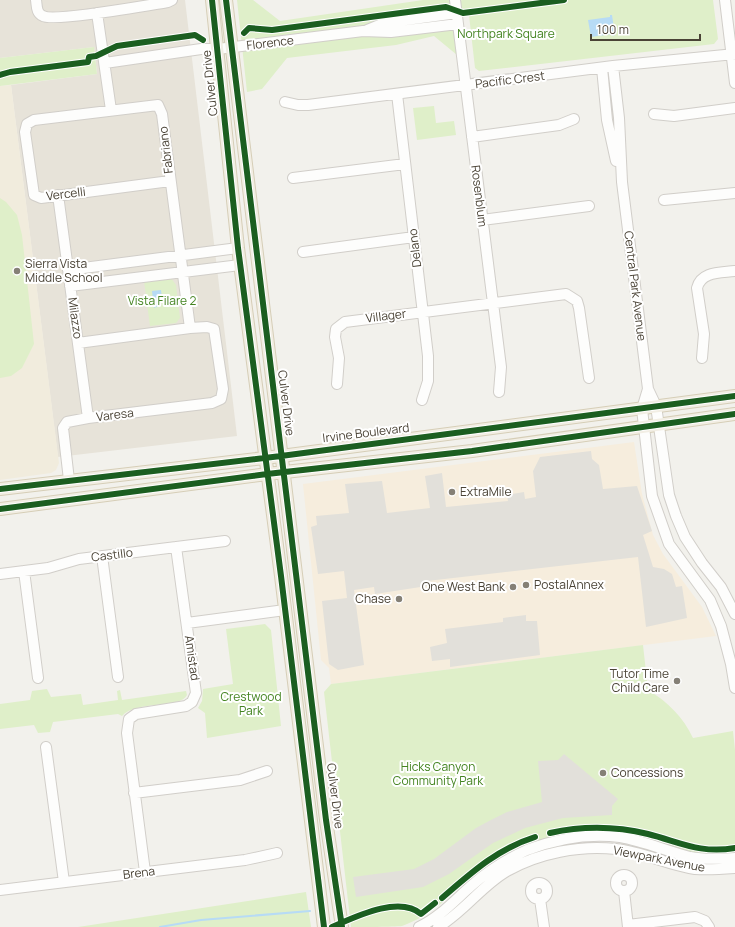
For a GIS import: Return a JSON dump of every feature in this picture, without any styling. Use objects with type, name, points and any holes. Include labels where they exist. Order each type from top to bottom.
[{"type":"main road","name":"Culver Drive","points":[[212,0],[240,265],[285,610],[324,927]]},
{"type":"main road","name":"Culver Drive","points":[[226,0],[283,472],[300,590],[326,820],[342,927]]},
{"type":"main road","name":"Irvine Boulevard","points":[[0,489],[281,456],[735,396]]},
{"type":"main road","points":[[0,510],[267,474],[472,450],[735,414]]},
{"type":"street","points":[[36,0],[37,10],[43,17],[97,13],[168,2],[172,0]]},
{"type":"street","name":"Rosenblum","points":[[455,0],[501,367],[499,392]]},
{"type":"street","points":[[725,0],[733,54],[735,83]]},
{"type":"street","points":[[97,13],[111,110]]},
{"type":"street","name":"Florence","points":[[363,31],[384,23],[457,13]]},
{"type":"street","name":"Florence","points":[[105,63],[201,49],[218,49],[363,31],[391,32],[458,24]]},
{"type":"street","name":"Pacific Crest","points":[[285,102],[298,105],[308,105],[613,66],[733,54]]},
{"type":"street","name":"Central Park Avenue","points":[[613,66],[619,118],[622,182],[648,389],[656,406],[669,495],[685,537],[702,563],[721,587],[734,608]]},
{"type":"street","name":"Central Park Avenue","points":[[602,68],[607,120],[622,182]]},
{"type":"street","name":"Delano","points":[[397,94],[429,372],[428,381],[422,400]]},
{"type":"street","name":"Fabriano","points":[[26,124],[34,120],[158,105],[162,114],[190,328]]},
{"type":"street","points":[[654,114],[674,116],[735,108]]},
{"type":"street","points":[[472,137],[559,125],[574,119]]},
{"type":"street","name":"Vercelli","points":[[26,124],[25,132],[34,195],[41,198],[170,182]]},
{"type":"street","points":[[293,178],[405,164]]},
{"type":"street","points":[[664,200],[735,192]]},
{"type":"street","name":"Milazzo","points":[[58,195],[88,418]]},
{"type":"street","points":[[482,220],[588,206]]},
{"type":"street","points":[[303,252],[414,237]]},
{"type":"street","points":[[68,270],[238,248]]},
{"type":"street","points":[[70,286],[240,265]]},
{"type":"street","points":[[702,358],[704,334],[698,288],[699,282],[704,277],[709,275],[735,271]]},
{"type":"street","name":"Villager","points":[[337,384],[339,358],[335,337],[336,329],[340,325],[352,320],[566,294],[572,296],[577,301],[579,308],[589,378]]},
{"type":"street","name":"Varesa","points":[[69,480],[63,428],[68,422],[88,418],[212,403],[221,399],[223,390],[214,329],[207,327],[190,328]]},
{"type":"street","points":[[78,343],[190,328]]},
{"type":"street","name":"Central Park Avenue","points":[[648,389],[642,409],[652,496],[669,544],[710,600],[721,626],[732,664],[735,688]]},
{"type":"street","name":"Castillo","points":[[0,574],[24,571],[102,556],[225,541]]},
{"type":"street","name":"Amistad","points":[[134,793],[127,733],[129,719],[136,714],[179,708],[189,705],[194,700],[196,693],[176,547]]},
{"type":"street","points":[[102,556],[118,677]]},
{"type":"street","points":[[24,571],[38,678]]},
{"type":"street","points":[[187,623],[285,610]]},
{"type":"street","points":[[46,747],[64,882]]},
{"type":"street","points":[[145,872],[134,793],[240,780],[267,771]]},
{"type":"street","name":"Viewpark Avenue","points":[[419,927],[446,909],[494,868],[528,850],[545,844],[583,836],[619,837],[649,844],[691,857],[735,858]]},
{"type":"street","points":[[545,844],[548,855]]},
{"type":"street","name":"Viewpark Avenue","points":[[438,927],[506,872],[548,855],[578,850],[615,849],[646,855],[695,868],[735,868]]},
{"type":"street","name":"Brena","points":[[0,890],[245,860],[277,853]]},
{"type":"street","points":[[624,891],[628,926],[695,917],[705,921],[708,927]]},
{"type":"street","points":[[540,899],[544,927]]},
{"type":"shaded area","points":[[0,0],[185,0],[237,436],[58,457],[11,85],[97,74],[94,47],[0,58]]},
{"type":"shaded area","name":"Sierra Vista Middle School","points":[[11,85],[59,463],[56,470],[51,473],[0,480],[0,86]]},
{"type":"shaded area","points":[[634,442],[642,494],[653,535],[663,554],[702,607],[716,636],[331,684],[329,668],[321,660],[303,484]]},
{"type":"shaded area","points":[[591,451],[592,459],[599,465],[603,489],[637,486],[652,531],[643,535],[653,567],[664,569],[672,574],[676,587],[682,586],[687,618],[646,627],[638,557],[427,581],[427,586],[375,594],[374,587],[354,590],[364,665],[338,670],[329,664],[322,601],[347,598],[344,571],[318,574],[311,527],[317,525],[316,516],[349,513],[345,484],[382,481],[387,513],[430,508],[425,476],[442,473],[446,507],[508,501],[507,495],[524,492],[525,499],[536,497],[533,471],[540,457]]},
{"type":"shaded area","points":[[526,615],[526,621],[537,621],[540,655],[450,667],[450,659],[432,661],[430,647],[447,643],[445,629],[503,622],[503,618]]},
{"type":"shaded area","points":[[564,754],[618,799],[612,806],[612,815],[563,818],[525,828],[493,843],[449,874],[423,887],[356,897],[353,877],[414,869],[434,859],[476,828],[489,821],[507,812],[542,802],[538,761],[558,760]]},
{"type":"green space","name":"Northpark Square","points":[[237,0],[253,0],[280,21],[423,0],[450,0],[450,2],[463,0],[713,0],[718,39],[714,44],[479,71],[475,68],[469,15],[452,17],[457,55],[434,36],[396,45],[287,58],[262,89],[247,92]]},
{"type":"green space","points":[[94,47],[97,74],[0,86],[0,58]]},
{"type":"green space","points":[[434,106],[436,123],[454,121],[456,135],[417,140],[413,108]]},
{"type":"green space","points":[[0,198],[6,202],[17,215],[22,235],[34,344],[22,368],[11,376],[0,378]]},
{"type":"green space","name":"Vista Filare 2","points":[[171,278],[176,285],[180,318],[176,323],[150,326],[144,281]]},
{"type":"green space","name":"Crestwood Park","points":[[265,624],[271,630],[281,726],[207,738],[205,713],[198,708],[202,701],[203,689],[233,684],[226,629]]},
{"type":"green space","name":"Hicks Canyon Community Park","points":[[643,645],[648,690],[668,705],[680,717],[693,738],[733,731],[735,750],[735,852],[711,854],[699,853],[647,837],[602,831],[579,832],[546,838],[515,849],[496,859],[433,909],[413,921],[402,926],[351,927],[324,692],[331,684]]},
{"type":"green space","points":[[47,689],[51,697],[81,694],[83,705],[118,700],[117,691],[120,690],[122,700],[186,691],[187,695],[183,699],[176,702],[137,708],[122,716],[118,714],[53,722],[50,732],[38,733],[34,725],[0,729],[0,704],[30,700],[32,691]]},
{"type":"green space","points":[[306,892],[311,927],[78,927]]},
{"type":"water","points":[[610,15],[612,15],[615,35],[613,36],[612,34],[591,37],[588,20],[610,17]]},
{"type":"water","points":[[161,290],[162,298],[159,298],[159,306],[154,308],[152,291]]},
{"type":"waterway","points":[[160,927],[201,920],[310,911]]},
{"type":"cycle path","points":[[212,0],[238,248],[281,576],[324,927]]},
{"type":"cycle path","points":[[226,0],[326,820],[342,927]]},
{"type":"cycle path","points":[[244,33],[249,28],[272,30],[446,7],[463,13],[564,0]]},
{"type":"cycle path","points":[[0,75],[10,72],[88,62],[89,57],[96,56],[117,46],[195,35],[203,40]]},
{"type":"cycle path","points":[[0,489],[281,456],[735,396]]},
{"type":"cycle path","points":[[0,509],[267,474],[472,451],[735,414]]},
{"type":"cycle path","points":[[550,833],[586,828],[611,828],[636,831],[680,844],[701,848],[735,848]]},
{"type":"cycle path","points":[[442,898],[474,871],[497,855],[521,842],[535,837]]},
{"type":"cycle path","points":[[332,927],[364,913],[389,907],[412,909],[421,914],[435,903]]},
{"type":"place","name":"Sierra Vista Middle School","points":[[17,271]]},
{"type":"place","name":"ExtraMile","points":[[452,492]]},
{"type":"place","name":"PostalAnnex","points":[[526,585]]},
{"type":"place","name":"One West Bank","points":[[513,587]]},
{"type":"place","name":"Chase","points":[[399,599]]},
{"type":"place","name":"Tutor Time Child Care","points":[[677,681]]},
{"type":"place","name":"Concessions","points":[[603,773]]}]
